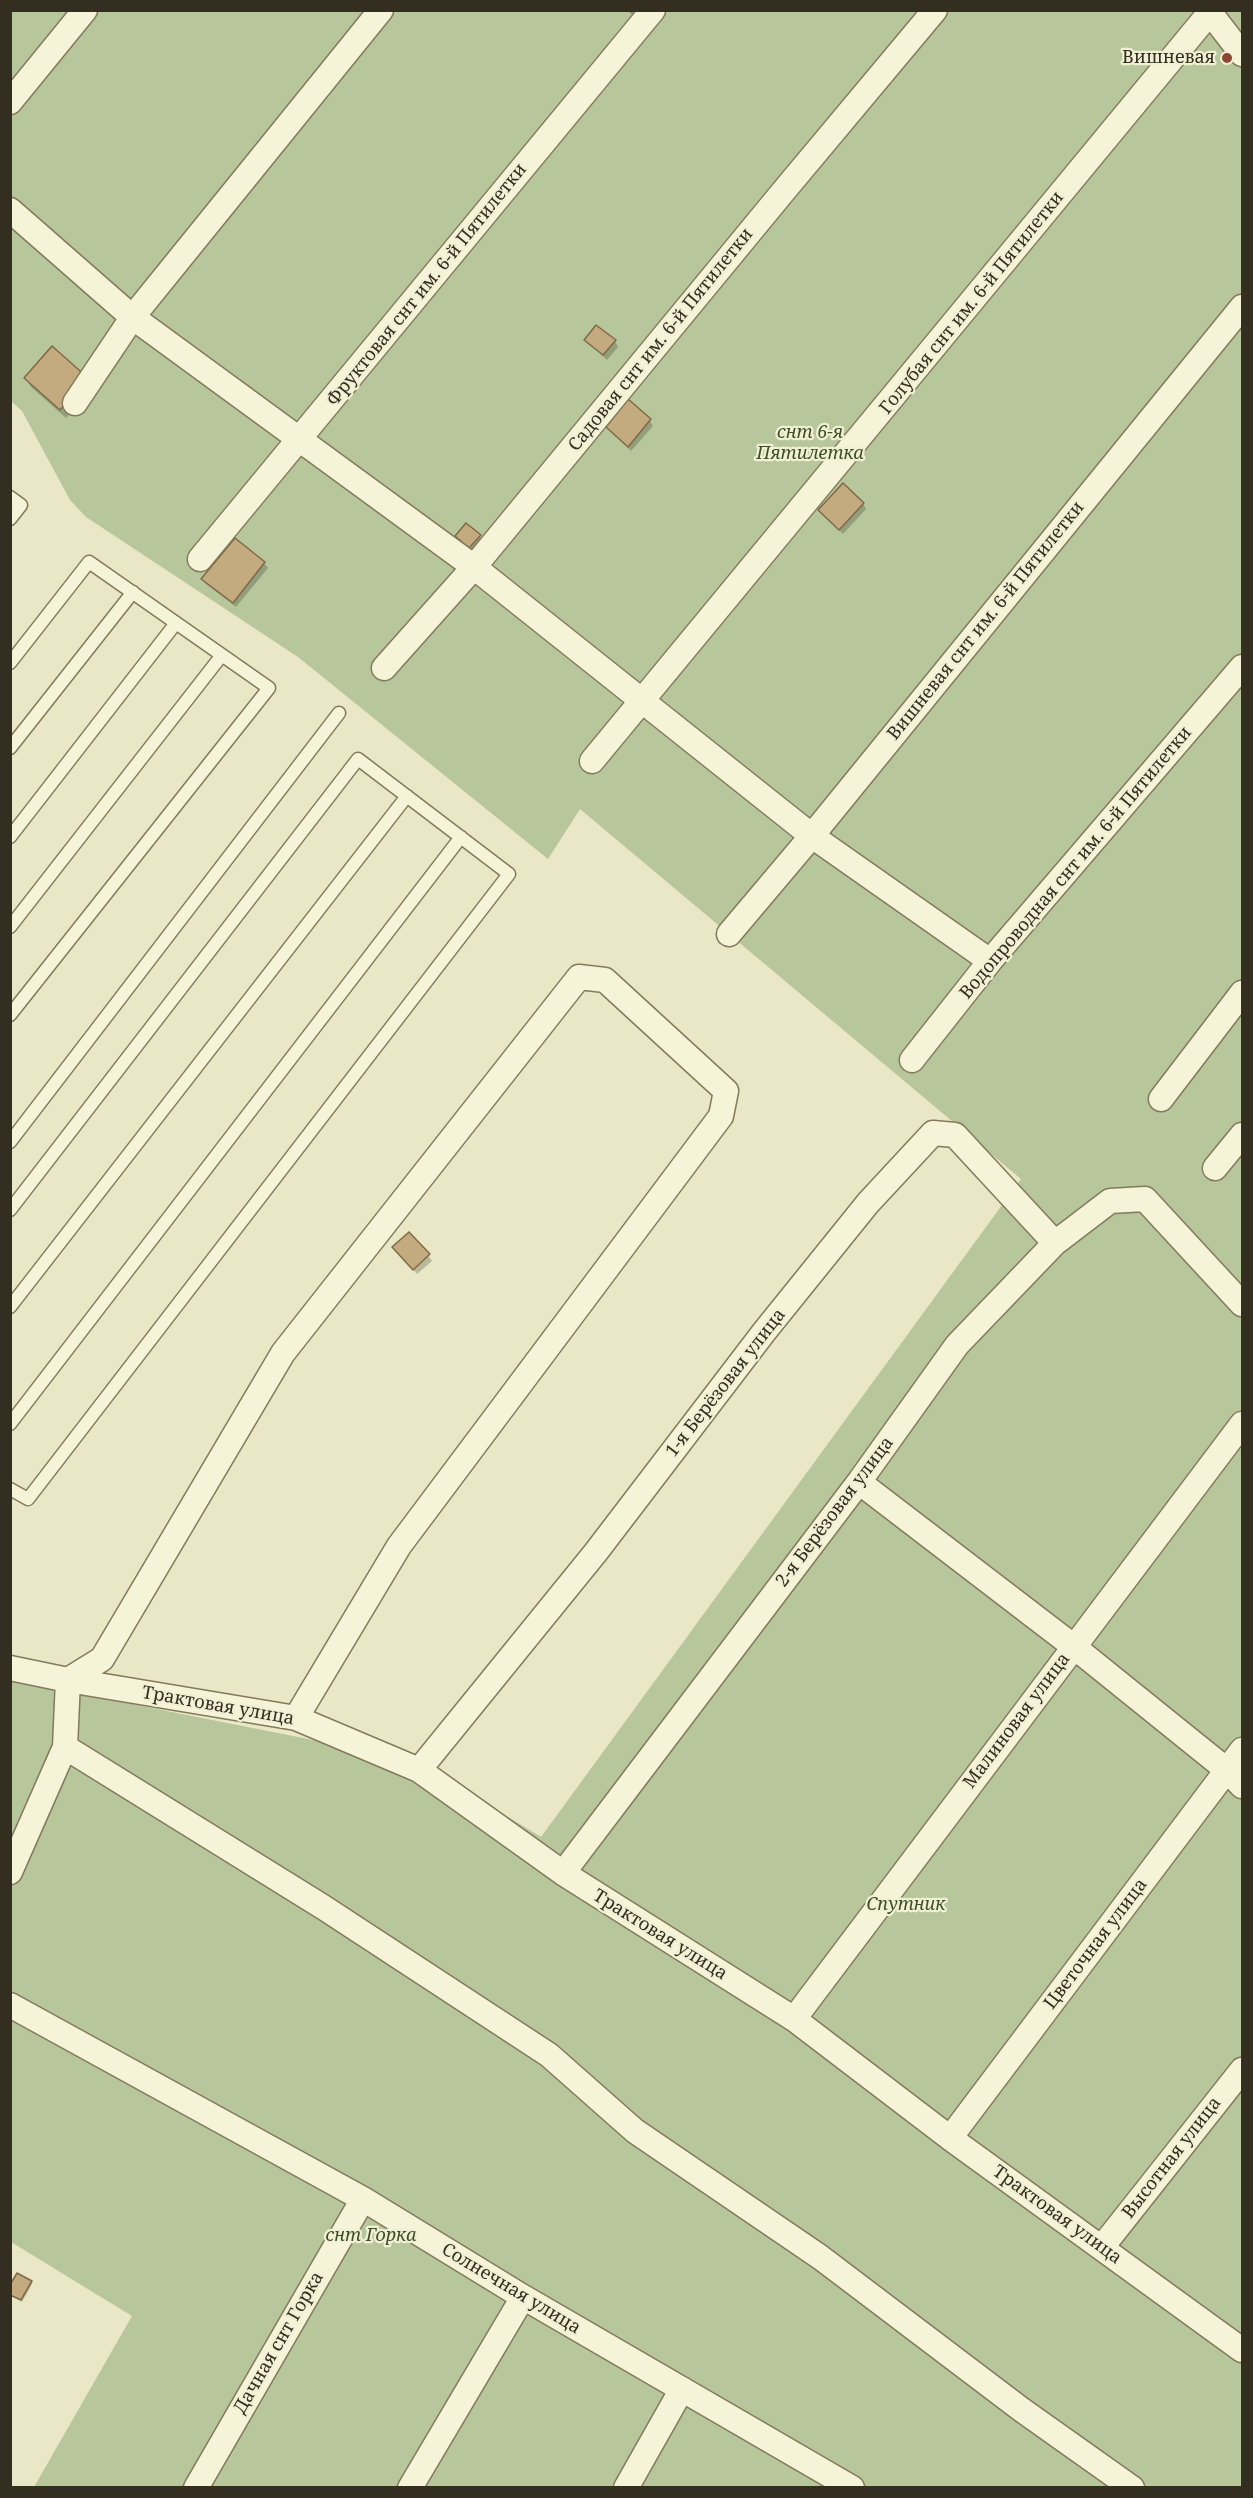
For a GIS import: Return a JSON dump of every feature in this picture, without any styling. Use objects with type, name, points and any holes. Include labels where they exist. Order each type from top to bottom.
[{"type":"street","points":[[10,102],[85,10]]},
{"type":"street","points":[[75,403],[130,321],[131,316],[135,314],[381,10]]},
{"type":"street","name":"Фруктовая снт им. 6-й Пятилетки","points":[[200,559],[653,10]]},
{"type":"street","name":"Садовая снт им. 6-й Пятилетки","points":[[384,668],[474,567],[935,10]]},
{"type":"street","points":[[1210,11],[1242,54]]},
{"type":"street","name":"Голубая снт им. 6-й Пятилетки","points":[[592,761],[774,544],[1210,11]]},
{"type":"street","points":[[10,210],[131,316],[474,567],[812,836],[990,961]]},
{"type":"street","name":"Вишневая снт им. 6-й Пятилетки","points":[[729,934],[812,836],[1242,307]]},
{"type":"street","name":"Водопроводная снт им. 6-й Пятилетки","points":[[912,1060],[990,961],[1242,667]]},
{"type":"street","points":[[10,1872],[65,1747],[68,1680],[102,1659],[283,1353],[579,977],[605,980],[726,1091],[721,1116],[399,1546],[296,1718]]},
{"type":"street","points":[[1161,1099],[1242,993]]},
{"type":"street","name":"1-я Берёзовая улица","points":[[419,1770],[596,1552],[764,1332],[868,1203],[933,1133],[955,1135],[1056,1243]]},
{"type":"street","points":[[1215,1168],[1242,1135]]},
{"type":"street","name":"2-я Берёзовая улица","points":[[563,1874],[859,1482],[957,1346],[1056,1243],[1110,1201],[1146,1199],[1242,1304]]},
{"type":"street","name":"Малиновая улица","points":[[794,2019],[1242,1424]]},
{"type":"street","points":[[859,1482],[1073,1646],[1235,1779]]},
{"type":"street","name":"Трактовая улица","points":[[10,1668],[68,1680],[296,1718],[419,1770],[563,1874],[794,2019],[950,2138],[1242,2350]]},
{"type":"street","points":[[65,1747],[323,1907],[549,2055],[635,2131],[820,2257],[1022,2410],[1132,2487]]},
{"type":"street","name":"Цветочная улица","points":[[950,2138],[1235,1779],[1242,1750]]},
{"type":"street","name":"Солнечная улица","points":[[10,2005],[363,2199],[524,2297],[847,2486]]},
{"type":"street","name":"Высотная улица","points":[[1102,2247],[1242,2070]]},
{"type":"street","name":"Дачная снт Горка","points":[[196,2487],[363,2199]]},
{"type":"street","points":[[410,2487],[524,2297]]},
{"type":"street","points":[[626,2487],[682,2390]]},
{"type":"lane","points":[[10,496],[21,505],[10,519]]},
{"type":"lane","points":[[10,663],[89,562],[269,688],[10,1015]]},
{"type":"lane","points":[[10,748],[133,592]]},
{"type":"lane","points":[[10,837],[176,623]]},
{"type":"lane","points":[[10,927],[222,655]]},
{"type":"lane","points":[[10,1142],[339,713]]},
{"type":"lane","points":[[10,1210],[358,759],[509,874],[28,1499],[10,1489]]},
{"type":"lane","points":[[10,1307],[407,796]]},
{"type":"lane","points":[[10,1424],[461,837]]},
{"type":"green space","points":[[11,11],[1242,11],[1242,2487],[34,2487],[132,2316],[11,2242],[10,1680],[414,1760],[541,1837],[1021,1179],[580,809],[548,859],[298,657],[86,517],[70,500],[22,411],[11,401]]},
{"type":"building","points":[[596,325],[616,340],[603,355],[584,340]]},
{"type":"building","points":[[52,346],[88,378],[60,410],[24,378]]},
{"type":"building","points":[[628,399],[651,419],[628,447],[606,427]]},
{"type":"building","points":[[843,483],[864,503],[839,530],[818,510]]},
{"type":"building","points":[[466,523],[481,535],[469,548],[455,536]]},
{"type":"building","points":[[235,538],[265,562],[233,603],[201,579]]},
{"type":"building","points":[[409,1232],[430,1254],[413,1270],[392,1247]]},
{"type":"building","points":[[17,2273],[32,2281],[21,2300],[10,2295],[10,2285]]},
{"type":"place","name":"Вишневая","points":[[1227,58]]},
{"type":"park label","name":"снт 6-я Пятилетка","points":[[810,443]]},
{"type":"park label","name":"Спутник","points":[[906,1905]]},
{"type":"park label","name":"снт Горка","points":[[371,2236]]}]
